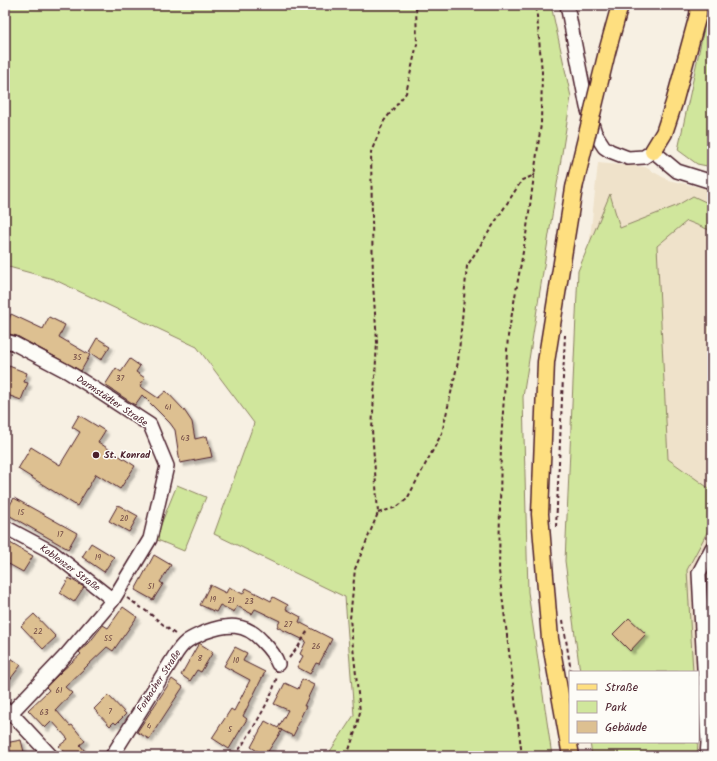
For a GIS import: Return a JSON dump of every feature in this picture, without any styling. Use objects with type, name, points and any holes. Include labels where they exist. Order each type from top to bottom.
[{"type":"main road","points":[[653,151],[664,133],[674,104],[698,15],[699,5]]},
{"type":"main road","points":[[571,756],[550,639],[540,514],[546,362],[574,188],[607,52],[620,7]]},
{"type":"street","points":[[568,5],[587,107],[595,133],[604,147],[628,158],[644,157],[653,151],[677,172],[712,182]]},
{"type":"street","name":"Darmstädter Straße","points":[[5,340],[68,372],[95,388],[150,425],[167,466],[150,539],[115,596],[67,654],[8,711]]},
{"type":"street","name":"Koblenzer Straße","points":[[5,527],[52,552],[115,596]]},
{"type":"street","points":[[707,756],[708,743],[699,573],[712,548]]},
{"type":"street","name":"Forbacher Straße","points":[[112,756],[174,657],[186,642],[200,634],[230,625],[247,629],[259,637],[270,649],[278,664]]},
{"type":"street","points":[[8,711],[51,756]]},
{"type":"path","points":[[347,756],[356,730],[360,712],[350,619],[355,569],[378,513],[372,430],[377,342],[373,284],[371,152],[384,121],[406,93],[417,44],[416,5]]},
{"type":"path","points":[[522,756],[499,571],[500,442],[508,336],[526,235],[541,124],[542,72],[536,5]]},
{"type":"path","points":[[378,513],[397,507],[407,499],[442,432],[458,362],[467,266],[522,180],[530,178],[535,174]]},
{"type":"path","points":[[556,528],[566,330]]},
{"type":"path","points":[[115,596],[149,613],[186,642]]},
{"type":"path","points":[[563,619],[571,671]]},
{"type":"path","points":[[235,756],[254,726],[268,699],[276,681],[278,664],[291,657],[308,630]]},
{"type":"shaded area","points":[[598,163],[645,167],[668,180],[712,190],[712,756],[592,756],[590,743],[699,743],[699,671],[580,671],[565,561],[572,410]]},
{"type":"green space","points":[[5,5],[551,5],[571,97],[523,397],[528,592],[552,756],[327,756],[354,715],[345,597],[214,534],[254,423],[197,347],[53,279],[5,266]]},
{"type":"green space","points":[[709,5],[712,5],[712,167],[697,164],[678,150]]},
{"type":"green space","points":[[610,194],[620,228],[676,206],[693,196],[712,205],[712,231],[687,221],[657,246],[668,459],[710,489],[712,487],[712,523],[687,570],[693,671],[580,671],[565,561],[578,271]]},
{"type":"green space","points":[[177,485],[206,497],[184,551],[155,539]]},
{"type":"green space","points":[[590,743],[698,743],[697,756],[592,756]]},
{"type":"building","points":[[11,314],[43,329],[49,317],[65,325],[59,337],[90,355],[81,371],[17,336],[5,333],[5,329]]},
{"type":"building","points":[[97,338],[110,346],[101,360],[89,352]]},
{"type":"building","points":[[130,359],[140,366],[136,372],[145,378],[140,386],[158,398],[166,391],[184,410],[192,422],[195,439],[207,436],[212,457],[180,463],[175,430],[170,423],[142,395],[135,405],[105,385],[116,368],[121,372]]},
{"type":"building","points":[[9,366],[27,373],[24,382],[28,383],[21,400],[5,394],[5,377]]},
{"type":"building","points":[[79,415],[105,431],[98,442],[135,466],[120,489],[96,474],[77,506],[18,469],[31,447],[60,465],[80,432],[72,427]]},
{"type":"building","points":[[14,498],[77,533],[68,549],[5,513]]},
{"type":"building","points":[[118,505],[138,516],[129,532],[109,521]]},
{"type":"building","points":[[10,543],[33,556],[23,572],[5,562],[5,551]]},
{"type":"building","points":[[91,543],[114,557],[104,572],[82,557]]},
{"type":"building","points":[[154,555],[171,565],[160,582],[163,584],[153,600],[135,590]]},
{"type":"building","points":[[69,578],[84,587],[74,602],[60,593]]},
{"type":"building","points":[[210,585],[226,593],[229,587],[243,594],[246,588],[271,601],[273,597],[288,605],[286,609],[301,617],[299,622],[332,639],[319,664],[316,663],[310,674],[297,667],[303,656],[300,654],[306,641],[277,627],[280,621],[255,609],[252,614],[237,606],[234,612],[220,605],[216,612],[200,605]]},
{"type":"building","points":[[123,607],[137,617],[113,651],[107,647],[65,687],[72,693],[56,710],[70,726],[72,725],[85,741],[80,745],[89,756],[68,756],[59,746],[68,739],[52,721],[45,728],[28,710],[49,690],[46,687],[81,654],[79,652],[89,643],[103,625],[108,628]]},
{"type":"building","points":[[34,614],[56,637],[43,649],[21,626]]},
{"type":"building","points":[[629,618],[646,634],[630,651],[613,634]]},
{"type":"building","points":[[199,643],[213,652],[201,672],[197,670],[190,681],[181,675]]},
{"type":"building","points":[[235,647],[247,653],[243,661],[265,672],[243,716],[247,719],[229,749],[212,738],[231,709],[234,711],[250,680],[224,666]]},
{"type":"building","points":[[5,654],[21,665],[5,686]]},
{"type":"building","points":[[172,679],[183,687],[149,739],[137,732]]},
{"type":"building","points":[[302,679],[314,685],[304,706],[306,706],[293,736],[282,730],[265,756],[251,747],[265,721],[278,728],[288,710],[274,704],[285,683],[298,689]]},
{"type":"building","points":[[108,695],[126,714],[116,724],[114,722],[110,726],[94,709]]},
{"type":"building","points":[[21,740],[25,756],[5,756],[5,743]]},
{"type":"place","name":"St. Konrad","points":[[96,455]]}]
